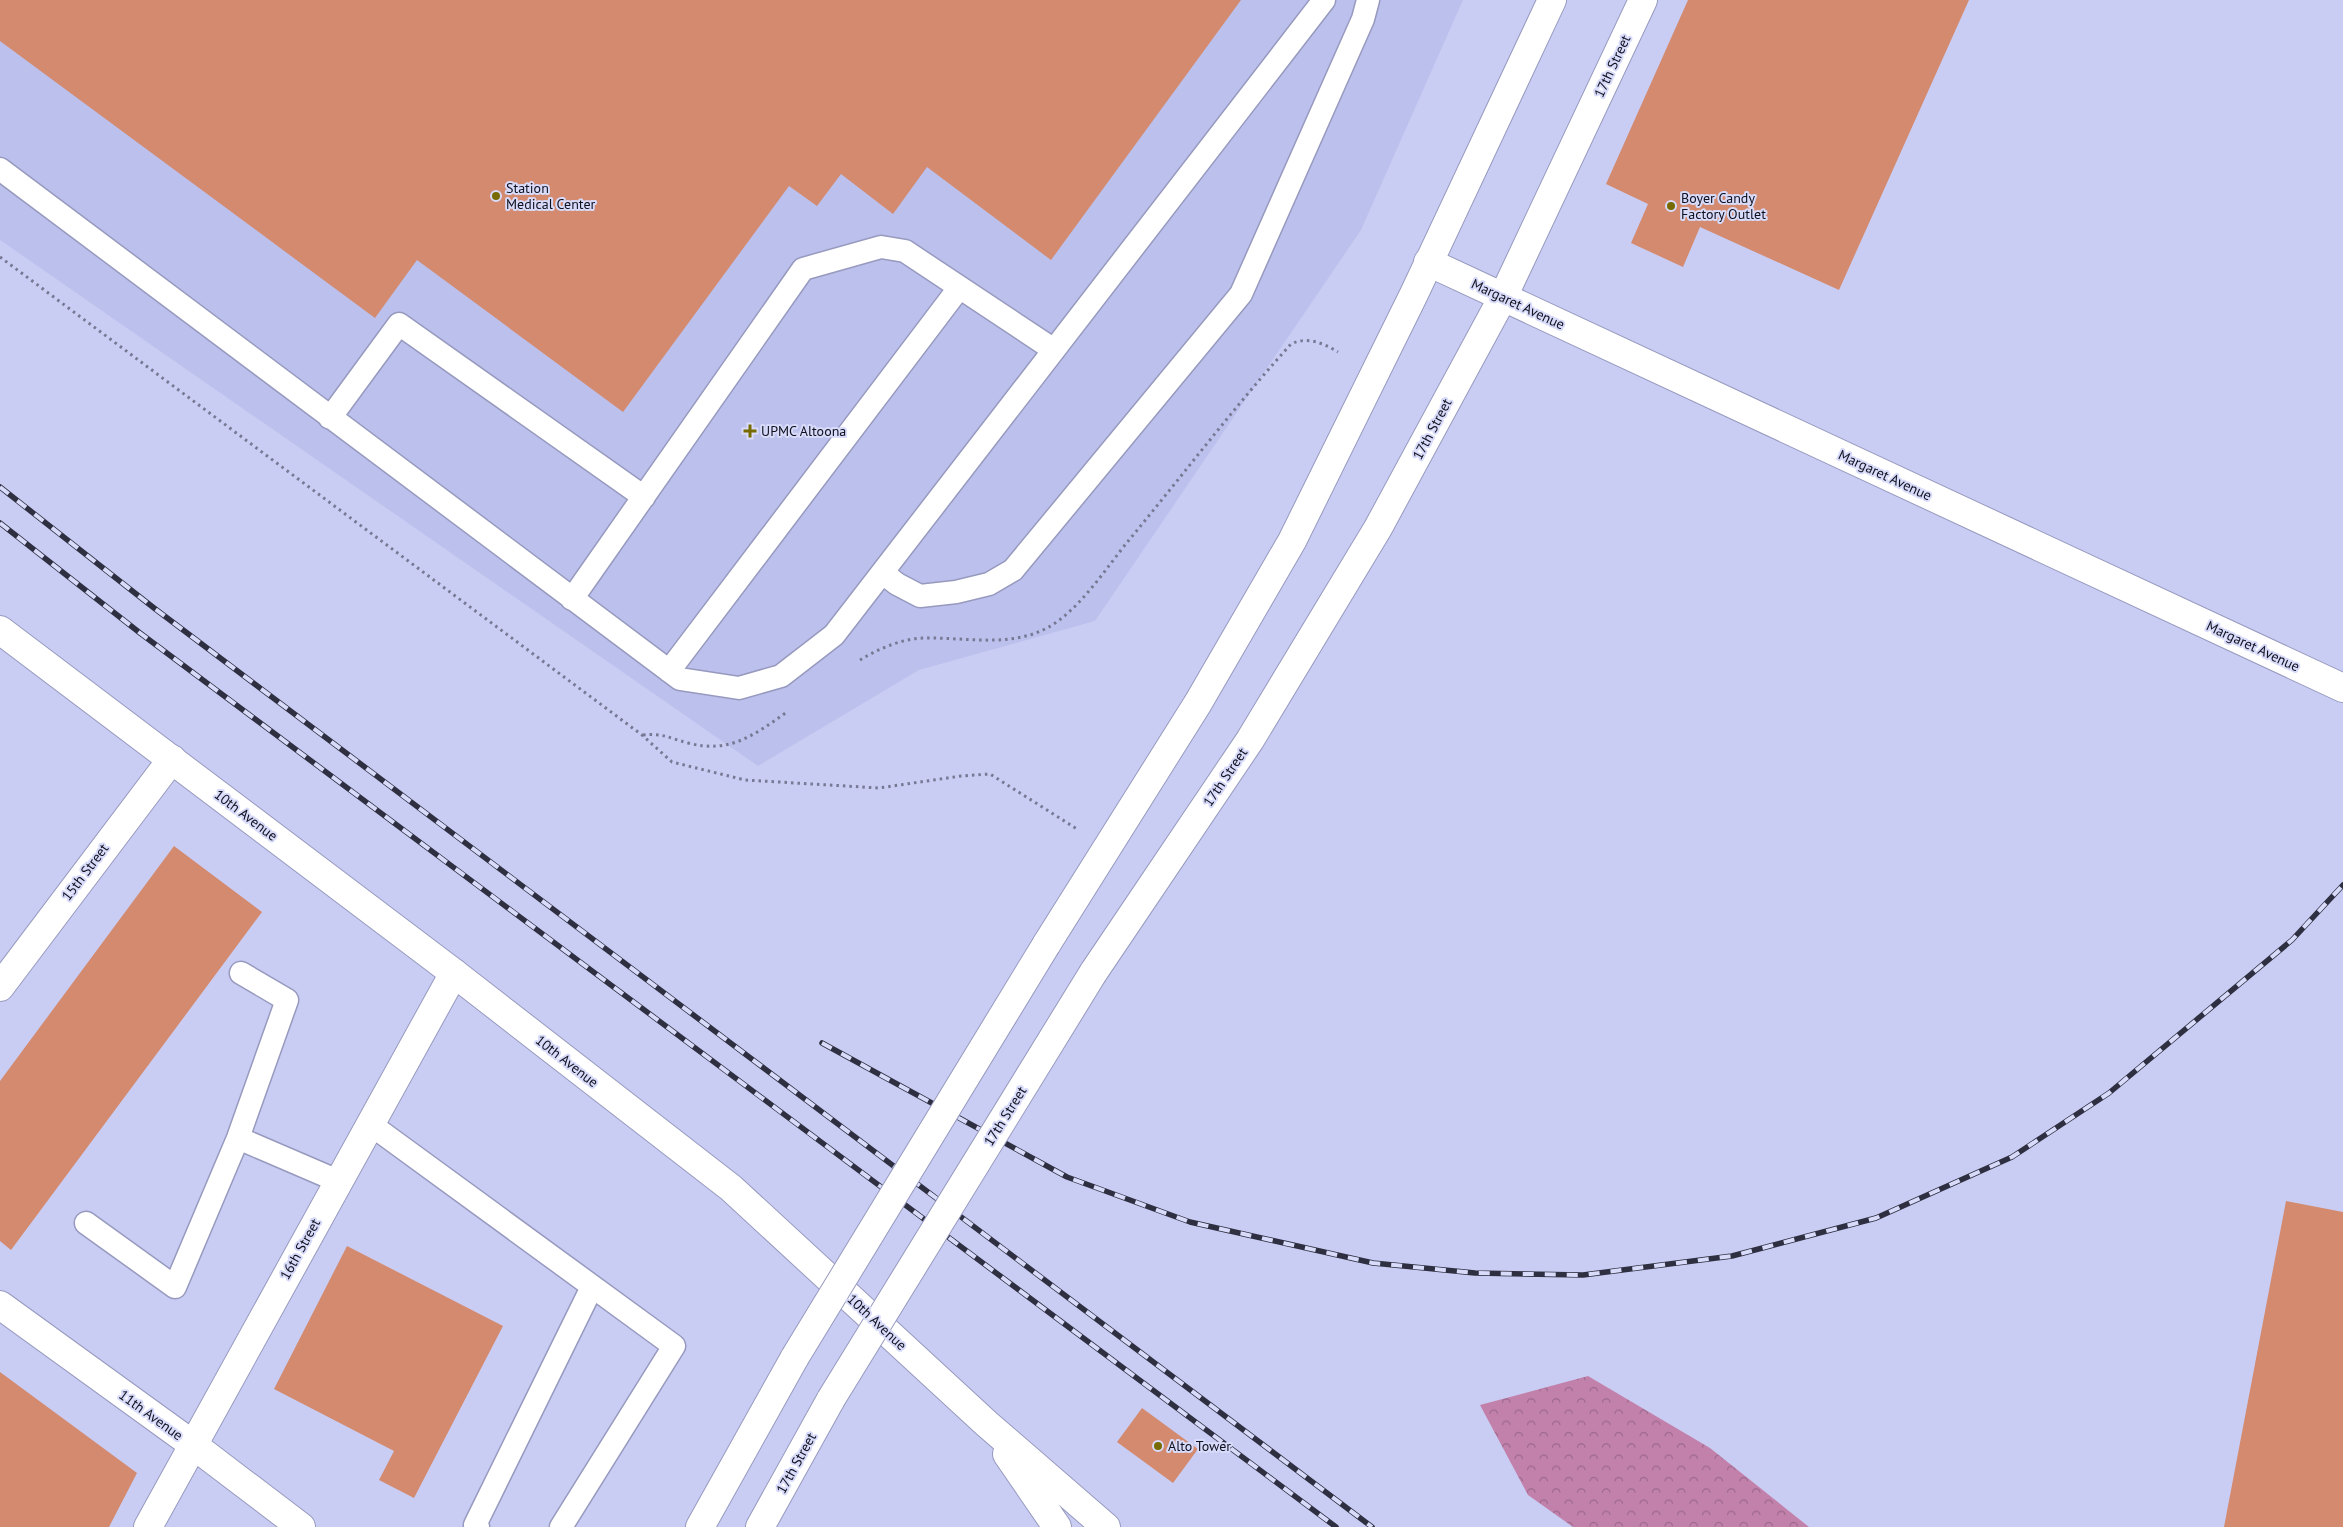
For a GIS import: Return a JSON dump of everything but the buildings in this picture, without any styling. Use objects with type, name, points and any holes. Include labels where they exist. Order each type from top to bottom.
[{"type":"main road","points":[[700,1527],[795,1358],[1046,945],[1198,703],[1292,541],[1428,262],[1552,0]]},
{"type":"main road","name":"17th Street","points":[[761,1526],[831,1399],[1093,973],[1255,732],[1378,528],[1503,297],[1643,0]]},
{"type":"main road","name":"Margaret Avenue","points":[[1428,262],[2343,688]]},
{"type":"main road","name":"10th Avenue","points":[[0,630],[172,758],[454,973],[731,1188],[987,1424],[1106,1527]]},
{"type":"main road","name":"15th Street","points":[[0,987],[172,758]]},
{"type":"main road","name":"16th Street","points":[[148,1527],[192,1444],[454,973]]},
{"type":"main road","name":"11th Avenue","points":[[0,1305],[192,1444],[301,1527]]},
{"type":"main road","points":[[987,1424],[1057,1527]]},
{"type":"lane","points":[[0,169],[680,679],[739,688],[781,676],[834,635],[1324,0]]},
{"type":"lane","points":[[883,573],[897,584],[920,596],[956,592],[989,584],[1013,570],[1241,294],[1363,19],[1368,0]]},
{"type":"lane","points":[[572,599],[804,269],[881,247],[905,251],[1054,350]]},
{"type":"lane","points":[[669,671],[959,288]]},
{"type":"lane","points":[[330,418],[399,324],[644,497]]},
{"type":"lane","points":[[86,1222],[175,1287],[238,1138],[287,1000],[241,973]]},
{"type":"lane","points":[[370,1124],[674,1346],[561,1527]]},
{"type":"lane","points":[[238,1138],[338,1181]]},
{"type":"lane","points":[[478,1527],[475,1525],[592,1287]]},
{"type":"shaded area","name":"UPMC Altoona","points":[[0,0],[1463,0],[1361,230],[1095,621],[919,670],[758,766],[0,240]]},
{"type":"green space","points":[[1588,1376],[1710,1448],[1809,1527],[1573,1527],[1528,1495],[1480,1405]]},
{"type":"railway","points":[[0,487],[154,608],[1372,1527]]},
{"type":"railway","points":[[0,523],[140,633],[1336,1527]]},
{"type":"railway","points":[[822,1043],[1067,1177],[1190,1222],[1373,1263],[1475,1273],[1583,1275],[1732,1256],[1876,1218],[2012,1157],[2109,1093],[2292,940],[2343,885]]},
{"type":"place","name":"Station Medical Center","points":[[496,196]]},
{"type":"place","name":"Boyer Candy Factory Outlet","points":[[1671,206]]},
{"type":"place","name":"UPMC Altoona","points":[[750,431]]},
{"type":"place","name":"Alto Tower","points":[[1158,1446]]}]
